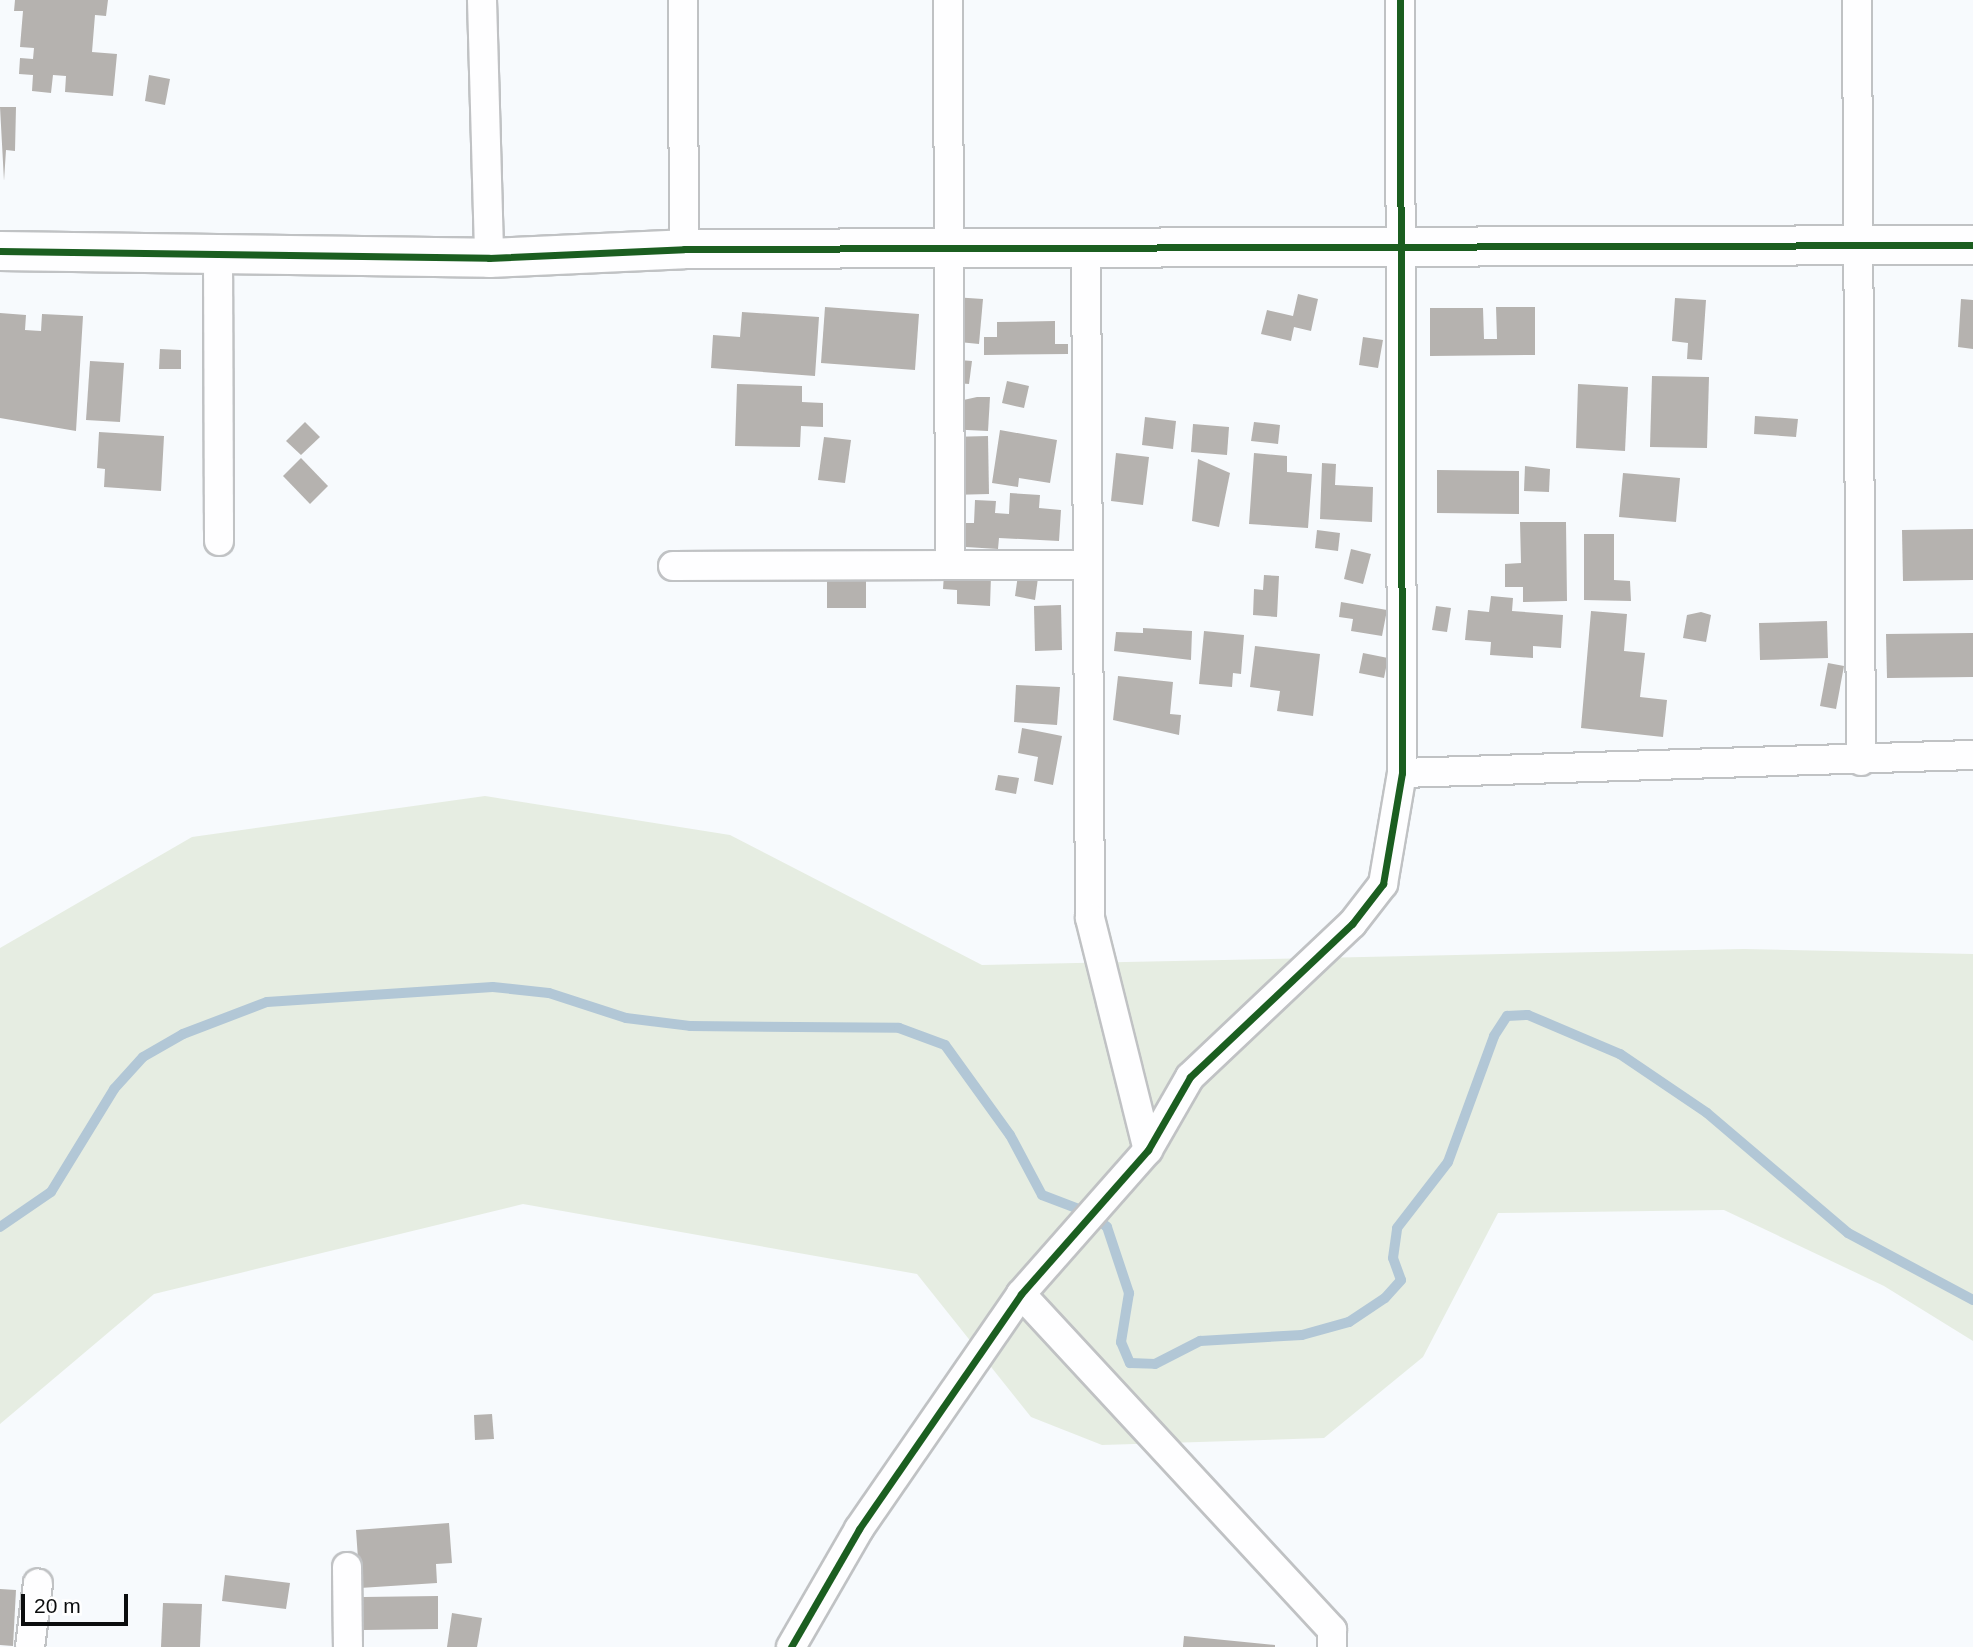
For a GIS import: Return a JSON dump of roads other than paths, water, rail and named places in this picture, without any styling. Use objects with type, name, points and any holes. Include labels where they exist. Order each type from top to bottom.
[{"type":"street","points":[[482,0],[489,258]]},
{"type":"street","points":[[683,0],[684,249]]},
{"type":"street","points":[[948,0],[950,565]]},
{"type":"street","points":[[791,1647],[859,1530],[1021,1294],[1148,1150],[1190,1077],[1352,924],[1383,884],[1402,774],[1400,0]]},
{"type":"street","points":[[1857,0],[1861,761]]},
{"type":"street","points":[[0,251],[218,251],[489,258],[684,249],[1973,245]]},
{"type":"street","points":[[1086,248],[1090,918],[1148,1150]]},
{"type":"street","points":[[218,251],[219,541]]},
{"type":"street","points":[[673,566],[1087,565]]},
{"type":"street","points":[[1402,774],[1861,761],[1973,754]]},
{"type":"street","points":[[1021,1294],[1332,1630],[1332,1647]]},
{"type":"street","points":[[347,1567],[348,1647]]},
{"type":"street","points":[[30,1647],[38,1583]]},
{"type":"waterway","points":[[0,1227],[51,1192],[114,1089],[143,1057],[183,1034],[267,1002],[493,987],[549,993],[626,1018],[690,1026],[899,1028],[945,1045],[1010,1135],[1042,1195],[1092,1214],[1107,1227],[1129,1293],[1121,1342],[1130,1363],[1155,1364],[1200,1341],[1302,1335],[1349,1322],[1385,1298],[1401,1280],[1393,1258],[1397,1228],[1448,1162],[1494,1036],[1507,1016],[1528,1015],[1620,1054],[1707,1113],[1848,1233],[1973,1300]]}]
